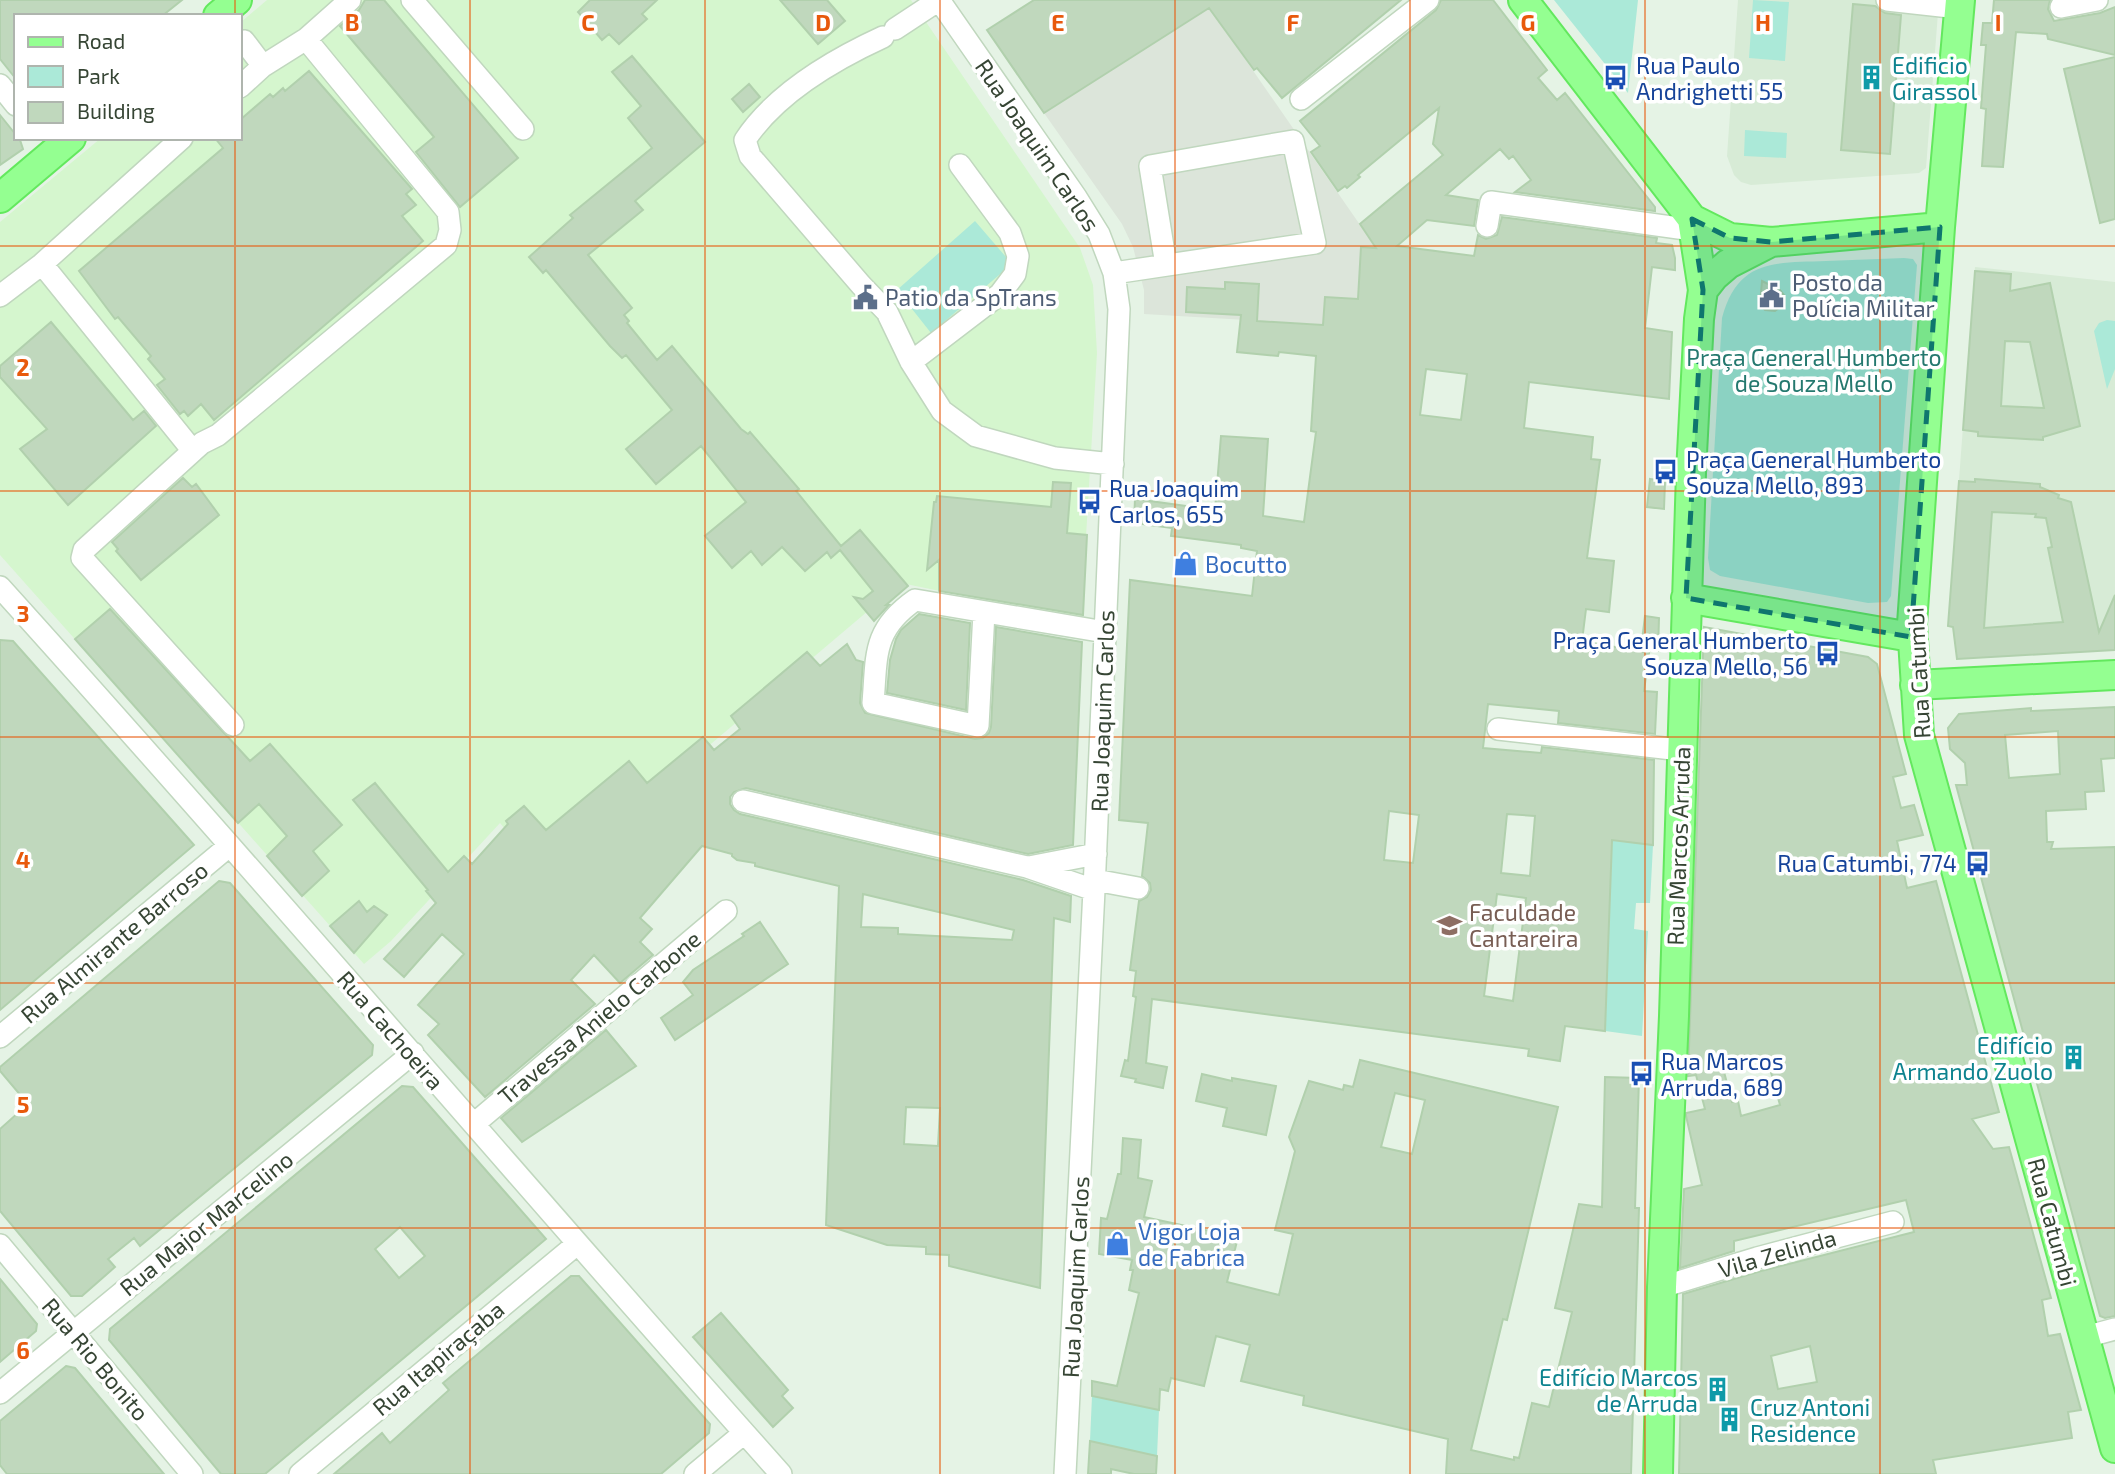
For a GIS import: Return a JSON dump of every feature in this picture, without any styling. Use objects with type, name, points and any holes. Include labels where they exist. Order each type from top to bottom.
[{"type":"main road","points":[[220,14],[238,0]]},
{"type":"main road","points":[[1523,0],[1692,224],[1730,238],[1771,242],[1940,227]]},
{"type":"main road","name":"Rua Catumbi","points":[[1960,4],[1940,227],[1912,637],[1919,735],[2115,1448]]},
{"type":"main road","points":[[0,198],[55,143]]},
{"type":"main road","name":"Rua Marcos Arruda","points":[[1658,1474],[1686,598],[1703,290],[1692,224]]},
{"type":"main road","points":[[1703,290],[1728,264],[1771,242]]},
{"type":"main road","points":[[1686,598],[1912,637]]},
{"type":"main road","points":[[1915,685],[2115,675]]},
{"type":"street","points":[[242,85],[263,66],[306,39],[350,0]]},
{"type":"street","points":[[412,0],[523,129]]},
{"type":"street","points":[[939,0],[889,33],[816,72],[757,122],[745,140],[750,156],[860,285],[887,312],[911,362],[942,411],[976,436],[1055,458],[1113,464]]},
{"type":"street","name":"Rua Joaquim Carlos","points":[[939,0],[1099,234],[1114,273],[1119,309],[1095,885],[1065,1474]]},
{"type":"street","points":[[1301,99],[1428,0]]},
{"type":"street","points":[[1887,0],[1960,4]]},
{"type":"street","points":[[2061,7],[2096,0]]},
{"type":"street","points":[[233,725],[82,558],[84,551],[202,443],[218,435],[446,245],[450,230],[448,212],[306,39]]},
{"type":"street","points":[[244,41],[263,66]]},
{"type":"street","points":[[0,85],[14,102]]},
{"type":"street","points":[[0,296],[42,264],[181,140]]},
{"type":"street","points":[[1114,273],[1315,243],[1293,141],[1150,166],[1167,265]]},
{"type":"street","points":[[911,362],[1000,293],[1015,274],[1018,256],[1010,233],[960,165]]},
{"type":"street","points":[[1487,226],[1491,202],[1692,224]]},
{"type":"street","points":[[42,264],[193,451]]},
{"type":"street","points":[[984,612],[978,726],[873,703],[877,654],[882,634],[888,623],[917,599],[1105,632]]},
{"type":"street","name":"Rua Cachoeira","points":[[4,600],[229,846],[781,1474]]},
{"type":"street","points":[[1497,729],[1681,750]]},
{"type":"street","points":[[743,802],[1095,885],[1138,888]]},
{"type":"street","name":"Rua Almirante Barroso","points":[[0,1037],[229,846]]},
{"type":"street","points":[[1027,867],[1096,854]]},
{"type":"street","name":"Travessa Anielo Carbone","points":[[474,1124],[726,911]]},
{"type":"street","name":"Rua Major Marcelino","points":[[0,1394],[413,1053]]},
{"type":"street","name":"Vila Zelinda","points":[[1662,1287],[1893,1222]]},
{"type":"street","name":"Rua Itapiraçaba","points":[[300,1474],[577,1244]]},
{"type":"street","name":"Rua Rio Bonito","points":[[0,1245],[192,1474]]},
{"type":"street","points":[[2085,1337],[2115,1329]]},
{"type":"street","points":[[695,1474],[744,1433]]},
{"type":"highlighted area","points":[[1692,219],[1730,238],[1771,242],[1940,227],[1911,637],[1686,598],[1703,290]]},
{"type":"shaded area","points":[[267,0],[911,0],[1080,248],[1093,285],[1097,353],[1081,620],[901,583],[549,881],[500,823],[391,941],[364,964],[0,555],[0,222],[99,140],[242,140],[242,21]]},
{"type":"shaded area","points":[[1738,0],[1939,0],[1926,168],[1919,173],[1751,185],[1741,182],[1734,175],[1727,156]]},
{"type":"shaded area","points":[[1209,7],[1383,258],[1384,328],[1144,314],[1144,290],[1133,247],[1122,224],[1044,113]]},
{"type":"shaded area","points":[[1975,267],[2115,282],[2115,650],[1957,659],[1953,627],[1948,626]]},
{"type":"green space","points":[[1554,0],[1638,0],[1628,93]]},
{"type":"green space","points":[[1753,0],[1789,2],[1785,61],[1749,58]]},
{"type":"green space","points":[[1745,130],[1787,133],[1786,158],[1744,156]]},
{"type":"green space","points":[[975,221],[1012,264],[931,333],[897,290]]},
{"type":"green space","name":"Praça General Humberto de Souza Mello","points":[[1913,259],[1917,265],[1891,596],[1887,602],[1868,603],[1720,576],[1710,570],[1708,558],[1722,318],[1729,298],[1749,274],[1775,264]]},
{"type":"green space","points":[[2115,321],[2115,369],[2107,389],[2094,331],[2099,323]]},
{"type":"green space","points":[[1612,840],[1653,845],[1650,903],[1636,903],[1634,929],[1648,931],[1642,1036],[1605,1031]]},
{"type":"green space","points":[[1092,1396],[1159,1410],[1157,1456],[1090,1441]]},
{"type":"building","points":[[0,0],[182,0],[164,14],[14,14],[14,76],[0,59]]},
{"type":"building","points":[[365,0],[384,0],[518,158],[460,207],[416,152],[434,137],[340,26],[359,10]]},
{"type":"building","points":[[590,0],[657,0],[642,14],[647,19],[619,44],[609,34],[602,40],[578,12]]},
{"type":"building","points":[[780,0],[827,0],[845,21],[818,44]]},
{"type":"building","points":[[1034,0],[1401,0],[1282,98],[1257,68],[1254,70],[1209,8],[1044,113],[987,30]]},
{"type":"building","points":[[1441,0],[1493,0],[1547,70],[1538,78],[1557,100],[1565,93],[1655,207],[1655,211],[1515,192],[1531,180],[1513,156],[1509,159],[1500,149],[1446,195],[1478,200],[1474,226],[1427,220],[1397,246],[1474,256],[1478,235],[1486,239],[1497,235],[1502,217],[1657,238],[1656,243],[1672,245],[1675,258],[1675,270],[1652,267],[1645,328],[1672,332],[1669,399],[1529,382],[1524,428],[1593,437],[1591,459],[1600,460],[1587,558],[1614,561],[1609,612],[1586,609],[1582,641],[1649,653],[1644,691],[1657,692],[1655,734],[1558,723],[1559,711],[1488,704],[1483,748],[1541,753],[1542,747],[1654,760],[1653,845],[1612,840],[1605,1031],[1565,1026],[1560,1061],[1528,1056],[1529,1049],[1152,999],[1146,1063],[1167,1067],[1163,1088],[1135,1082],[1136,1079],[1121,1076],[1125,1060],[1128,1061],[1136,997],[1133,996],[1136,971],[1130,970],[1139,901],[1147,897],[1151,890],[1150,883],[1142,876],[1148,823],[1119,820],[1130,580],[1252,596],[1257,551],[1241,548],[1241,545],[1171,536],[1172,528],[1134,523],[1135,499],[1215,510],[1221,436],[1268,439],[1263,516],[1304,522],[1316,432],[1311,431],[1316,356],[1279,352],[1278,356],[1237,352],[1241,315],[1186,312],[1187,287],[1225,289],[1225,282],[1259,284],[1257,321],[1323,325],[1325,297],[1358,299],[1361,247],[1376,248],[1360,224],[1443,155],[1433,144],[1439,108],[1358,175],[1360,177],[1347,188],[1345,186],[1338,191],[1311,152],[1320,146],[1300,121],[1436,10]],"holes":[[[1426,369],[1467,374],[1461,420],[1420,415]],[[1389,811],[1419,815],[1413,863],[1384,860]],[[1507,814],[1535,816],[1530,876],[1501,873]],[[1497,894],[1526,898],[1513,1001],[1484,996]]]},
{"type":"building","points":[[1994,0],[2050,0],[2048,9],[2054,21],[2100,13],[2115,7],[2115,55],[2048,39],[2047,34],[2016,32],[2003,167],[1982,166],[1986,109],[1981,108],[1986,45],[1981,45],[1983,23],[1992,23]]},
{"type":"building","name":"Edificio Girassol","points":[[1853,4],[1875,6],[1885,13],[1901,15],[1890,154],[1841,150]]},
{"type":"building","points":[[632,56],[705,142],[635,201],[643,210],[588,255],[632,308],[624,315],[629,321],[627,323],[657,360],[672,346],[741,429],[748,434],[750,432],[799,489],[796,491],[841,546],[860,530],[908,586],[886,605],[889,605],[874,621],[854,597],[863,599],[873,591],[840,550],[831,558],[827,552],[805,571],[782,547],[762,565],[751,551],[732,568],[705,536],[746,502],[701,446],[656,484],[626,449],[672,410],[626,355],[622,358],[610,346],[546,270],[543,273],[529,257],[573,218],[570,215],[652,148],[628,118],[641,106],[612,72]]},
{"type":"building","points":[[2115,57],[2115,219],[2100,223],[2064,69]]},
{"type":"building","points":[[309,71],[412,189],[406,194],[416,205],[402,216],[423,241],[214,420],[201,404],[188,416],[184,411],[180,414],[157,385],[165,379],[148,359],[151,356],[118,317],[115,319],[79,271],[223,148],[217,140],[242,140],[242,118],[270,94],[273,97],[283,88],[285,91]]},
{"type":"building","points":[[749,84],[760,97],[743,112],[732,99]]},
{"type":"building","points":[[0,115],[14,132],[14,140],[20,140],[23,149],[0,165]]},
{"type":"building","points":[[1975,271],[2011,274],[2010,291],[2050,283],[2080,426],[2043,437],[2043,440],[1978,436],[1978,432],[1963,430]],"holes":[[[2005,341],[2030,342],[2044,408],[2001,406]]]},
{"type":"building","name":"Posto da Polícia Militar","points":[[1762,281],[1784,295],[1783,305],[1775,311],[1765,310],[1760,304]]},
{"type":"building","points":[[51,322],[133,420],[144,411],[156,426],[68,505],[20,449],[47,429],[0,377],[0,366]]},
{"type":"building","points":[[183,478],[192,487],[196,484],[219,515],[141,580],[116,551],[118,549],[112,542]]},
{"type":"building","points":[[1650,479],[1665,481],[1664,509],[1647,507]]},
{"type":"building","points":[[1975,479],[2040,484],[2040,487],[2059,495],[2058,498],[2071,502],[2099,632],[2115,595],[2115,650],[1957,659],[1953,627],[1948,626],[1959,481],[1975,482]],"holes":[[[1992,512],[2036,514],[2035,517],[2046,518],[2052,547],[2048,548],[2063,622],[1984,628]]]},
{"type":"building","points":[[1053,482],[1071,483],[1067,533],[1087,535],[1083,615],[939,591],[939,560],[927,570],[934,502],[937,496],[1051,507]]},
{"type":"building","points":[[110,609],[250,761],[270,744],[342,825],[313,851],[329,871],[302,896],[267,856],[287,836],[259,804],[238,823],[75,639]]},
{"type":"building","points":[[919,614],[970,623],[966,710],[887,693],[890,660],[896,639],[901,630]]},
{"type":"building","points":[[1645,616],[1659,618],[1658,651],[1641,649]]},
{"type":"building","points":[[996,627],[1082,642],[1073,845],[1028,854],[746,788],[734,792],[730,797],[730,804],[740,814],[1023,880],[1071,896],[1070,922],[1054,918],[1040,1288],[949,1266],[949,1255],[926,1254],[926,1247],[887,1245],[826,1225],[839,886],[755,866],[755,863],[737,860],[732,854],[702,846],[640,918],[652,929],[640,942],[653,955],[620,983],[594,955],[571,980],[595,1004],[485,1097],[428,1035],[439,1024],[418,1005],[464,954],[442,934],[404,977],[384,959],[436,903],[353,800],[375,783],[448,872],[464,856],[472,864],[508,824],[506,821],[524,806],[546,830],[629,761],[647,783],[703,737],[714,750],[740,729],[731,716],[807,652],[820,666],[847,644],[856,660],[863,662],[860,703],[865,713],[975,739],[983,738],[991,727]],"holes":[[[863,894],[1014,930],[1012,940],[898,934],[898,928],[861,927]],[[906,1107],[940,1108],[938,1146],[904,1144]]]},
{"type":"building","points":[[1704,627],[1868,657],[1877,664],[1906,774],[1893,777],[1901,808],[1914,805],[1923,835],[1897,841],[1907,888],[1936,881],[1999,1112],[1972,1119],[1993,1149],[2009,1147],[2051,1298],[2042,1300],[2048,1336],[2060,1334],[2081,1410],[2068,1412],[2072,1438],[1933,1460],[1936,1474],[1679,1474],[1683,1294],[1914,1232],[1906,1200],[1734,1241],[1734,1251],[1680,1268],[1684,1189],[1702,1185],[1686,1113],[1705,1109],[1696,1075],[1688,1076]],"holes":[[[1767,1058],[1780,1105],[1741,1116],[1738,1101],[1732,1102],[1723,1068]],[[1810,1346],[1817,1382],[1778,1389],[1771,1356]]]},
{"type":"building","points":[[0,640],[13,641],[194,845],[0,1010]]},
{"type":"building","points":[[2115,707],[2115,758],[2101,759],[2104,791],[2085,792],[2086,809],[2046,811],[2047,842],[2053,842],[2051,849],[2115,847],[2115,1316],[2105,1318],[2100,1316],[1956,785],[1967,785],[1965,763],[1950,749],[1948,728],[1959,714],[2031,708],[2031,711]],"holes":[[[2058,731],[2060,774],[2009,778],[2005,735]]]},
{"type":"building","points":[[219,881],[230,883],[373,1045],[372,1055],[140,1246],[134,1238],[108,1259],[115,1267],[82,1296],[71,1296],[0,1211],[0,1129],[28,1104],[0,1071],[0,1067]]},
{"type":"building","points":[[359,901],[367,912],[374,906],[387,915],[354,953],[330,926]]},
{"type":"building","points":[[760,922],[788,964],[675,1040],[661,1018],[693,995],[683,982],[693,970]]},
{"type":"building","points":[[606,1030],[636,1066],[522,1142],[501,1118]]},
{"type":"building","points":[[1360,1060],[1558,1107],[1507,1320],[1503,1319],[1471,1450],[1514,1460],[1514,1457],[1519,1458],[1532,1403],[1549,1407],[1572,1312],[1555,1308],[1579,1204],[1602,1207],[1605,1077],[1639,1078],[1635,1208],[1639,1208],[1631,1474],[1446,1474],[1448,1439],[1303,1405],[1304,1396],[1241,1381],[1250,1345],[1216,1336],[1204,1386],[1171,1378],[1168,1391],[1160,1389],[1159,1410],[1092,1396],[1092,1381],[1117,1386],[1139,1293],[1129,1290],[1132,1260],[1099,1254],[1101,1218],[1107,1219],[1118,1174],[1121,1174],[1123,1138],[1141,1140],[1138,1178],[1152,1181],[1144,1217],[1238,1237],[1227,1282],[1279,1295],[1293,1234],[1275,1230],[1295,1151],[1289,1137],[1309,1081],[1343,1090],[1344,1085],[1353,1087]],"holes":[[[1395,1093],[1425,1100],[1412,1154],[1381,1147]]]},
{"type":"building","points":[[1202,1074],[1232,1081],[1232,1078],[1276,1086],[1266,1135],[1223,1126],[1227,1108],[1196,1101]]},
{"type":"building","points":[[402,1086],[413,1087],[546,1239],[265,1474],[221,1474],[109,1340],[110,1329]],"holes":[[[400,1227],[425,1256],[399,1278],[375,1249]]]},
{"type":"building","points":[[571,1276],[579,1276],[710,1424],[709,1433],[661,1474],[334,1474],[382,1433],[390,1443],[449,1390],[443,1383]]},
{"type":"building","points":[[0,1279],[37,1324],[36,1331],[0,1362]]},
{"type":"building","points":[[721,1313],[788,1390],[782,1396],[793,1408],[773,1427],[693,1337]]},
{"type":"building","points":[[66,1366],[75,1368],[164,1474],[7,1474],[0,1465],[0,1421]]},
{"type":"building","points":[[1090,1441],[1157,1456],[1156,1474],[1134,1474],[1111,1469],[1111,1474],[1088,1474]]},
{"type":"place","name":"Rua Paulo Andrighetti 55","points":[[1616,78]]},
{"type":"place","name":"Edificio Girassol","points":[[1872,78]]},
{"type":"place","name":"Posto da Polícia Militar","points":[[1772,295]]},
{"type":"place","name":"Patio da SpTrans","points":[[865,297]]},
{"type":"place","name":"Praça General Humberto Souza Mello, 893","points":[[1666,472]]},
{"type":"place","name":"Rua Joaquim Carlos, 655","points":[[1089,501]]},
{"type":"place","name":"Bocutto","points":[[1185,564]]},
{"type":"place","name":"Praça General Humberto Souza Mello, 56","points":[[1828,653]]},
{"type":"place","name":"Rua Catumbi, 774","points":[[1977,863]]},
{"type":"place","name":"Faculdade Cantareira","points":[[1449,925]]},
{"type":"place","name":"Edifício Armando Zuolo","points":[[2073,1058]]},
{"type":"place","name":"Rua Marcos Arruda, 689","points":[[1641,1074]]},
{"type":"place","name":"Vigor Loja de Fabrica","points":[[1118,1244]]},
{"type":"place","name":"Edifício Marcos de Arruda","points":[[1718,1390]]},
{"type":"place","name":"Cruz Antoni Residence","points":[[1730,1420]]}]
